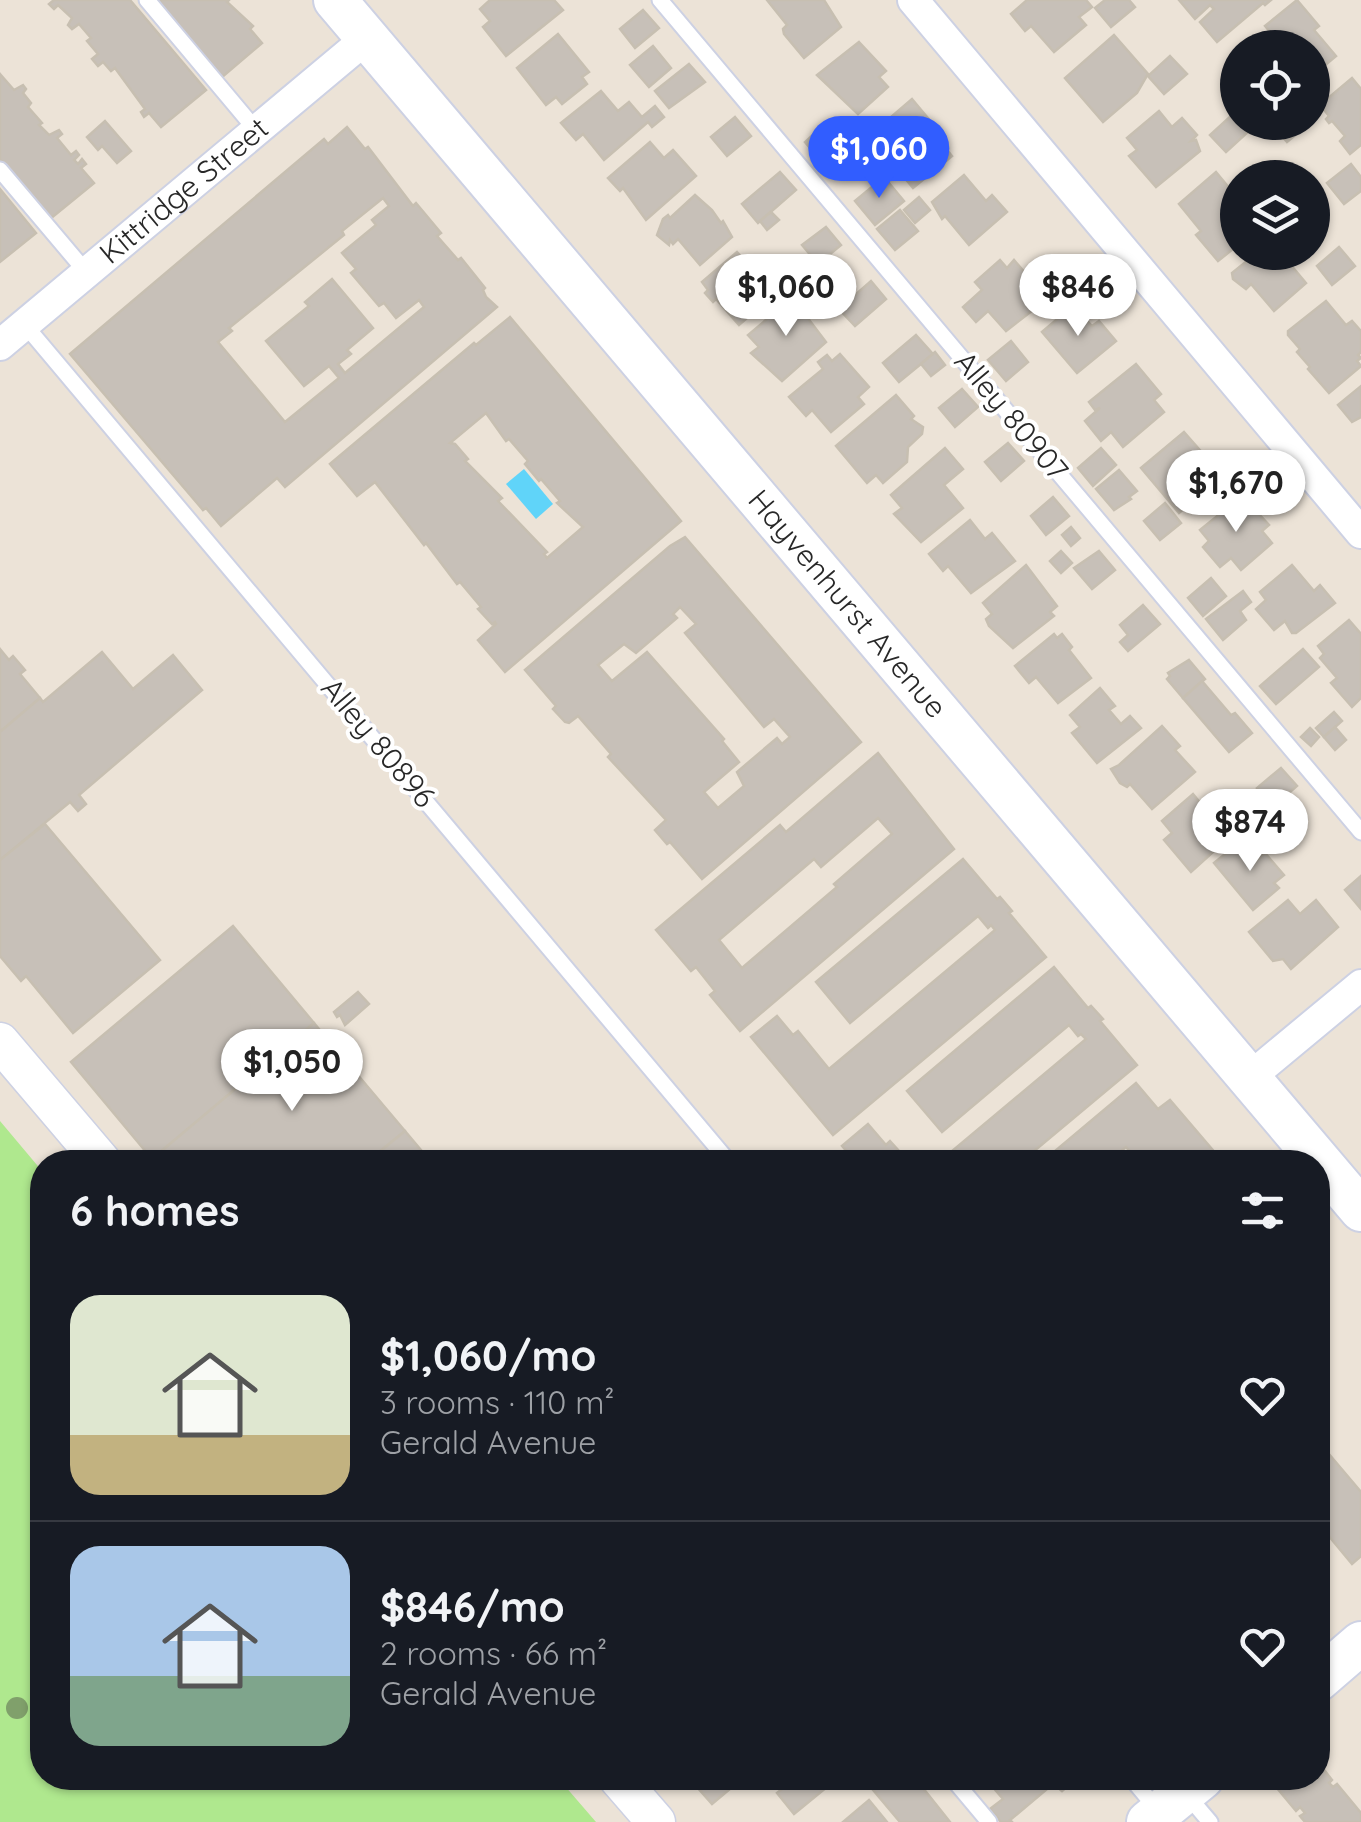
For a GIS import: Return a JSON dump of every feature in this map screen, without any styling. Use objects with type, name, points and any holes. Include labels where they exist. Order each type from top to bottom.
[{"type":"main road","name":"Hayvenhurst Avenue","points":[[336,0],[1250,1077],[1305,1150]]},
{"type":"main road","name":"Hayvenhurst Avenue","points":[[1330,1181],[1361,1210]]},
{"type":"main road","points":[[1330,1670],[1361,1643]]},
{"type":"street","points":[[913,0],[1361,533]]},
{"type":"street","name":"Kittridge Street","points":[[0,346],[367,38]]},
{"type":"street","points":[[1250,1077],[1361,985]]},
{"type":"street","points":[[0,1042],[92,1150]]},
{"type":"street","points":[[628,1790],[656,1822]]},
{"type":"lane","points":[[148,0],[256,130]]},
{"type":"lane","name":"Alley 80907","points":[[660,0],[1361,832]]},
{"type":"lane","points":[[0,170],[86,273]]},
{"type":"lane","name":"Alley 80896","points":[[25,325],[720,1150]]},
{"type":"lane","points":[[962,1790],[988,1822]]},
{"type":"lane","points":[[1153,1790],[1181,1805]]},
{"type":"green space","points":[[0,1121],[30,1157],[30,1790],[568,1790],[596,1822],[0,1822]]},
{"type":"water","points":[[524,469],[553,504],[536,519],[506,484]]},
{"type":"building","points":[[54,0],[130,0],[206,90],[161,127],[149,113],[144,117],[141,112],[145,109],[115,68],[111,71],[103,62],[98,66],[92,59],[98,54],[87,41],[91,38],[79,24],[72,29],[68,25],[72,18],[58,5],[54,9],[49,4]]},
{"type":"building","points":[[158,0],[229,0],[253,26],[250,29],[262,43],[221,78]]},
{"type":"building","points":[[490,0],[554,0],[563,10],[506,56],[483,27],[490,21],[480,9]]},
{"type":"building","points":[[767,0],[824,0],[841,27],[804,58],[784,34],[787,25]]},
{"type":"building","points":[[1027,0],[1086,0],[1092,7],[1079,17],[1086,25],[1054,52],[1031,26],[1025,31],[1011,14]]},
{"type":"building","points":[[1105,0],[1129,0],[1135,7],[1111,27],[1095,8]]},
{"type":"building","points":[[1179,0],[1271,0],[1231,30],[1220,30],[1217,42],[1200,22],[1214,9],[1210,5],[1195,19]]},
{"type":"building","points":[[1297,0],[1319,26],[1314,30],[1268,30],[1265,26]]},
{"type":"building","points":[[643,10],[659,28],[635,48],[620,29]]},
{"type":"building","points":[[558,34],[589,72],[582,77],[587,84],[562,104],[556,97],[546,105],[517,68]]},
{"type":"building","points":[[1114,35],[1148,74],[1137,93],[1103,122],[1065,78]]},
{"type":"building","points":[[859,42],[886,71],[879,77],[888,87],[858,114],[817,75]]},
{"type":"building","points":[[653,46],[671,68],[649,87],[630,65]]},
{"type":"building","points":[[1170,56],[1187,74],[1164,94],[1148,76]]},
{"type":"building","points":[[689,64],[705,82],[669,108],[655,91]]},
{"type":"building","points":[[0,74],[14,90],[23,85],[23,93],[31,103],[28,107],[42,123],[39,125],[49,135],[59,130],[62,134],[57,138],[71,155],[76,151],[79,155],[74,160],[78,164],[82,159],[86,164],[81,168],[94,183],[50,219],[0,160]]},
{"type":"building","points":[[1352,78],[1361,89],[1361,145],[1350,154],[1340,141],[1345,136],[1330,122],[1330,97]]},
{"type":"building","points":[[601,91],[618,111],[629,102],[642,117],[655,106],[664,117],[652,127],[648,122],[604,160],[583,134],[576,140],[561,123]]},
{"type":"building","points":[[912,99],[942,135],[938,139],[952,156],[913,188],[894,165],[889,170],[873,151],[885,141],[876,130]]},
{"type":"building","points":[[1159,111],[1172,127],[1182,118],[1197,135],[1191,141],[1196,140],[1200,151],[1156,187],[1129,156],[1137,150],[1127,138]]},
{"type":"building","points":[[735,117],[751,136],[727,156],[711,137]]},
{"type":"building","points":[[105,121],[131,151],[117,163],[102,146],[98,150],[87,137]]},
{"type":"building","points":[[827,122],[844,141],[821,161],[805,142]]},
{"type":"building","points":[[1220,126],[1220,140],[1239,140],[1226,152],[1210,135]]},
{"type":"building","points":[[347,127],[365,149],[368,147],[497,307],[285,487],[277,478],[221,526],[70,354],[324,139],[328,144]],"holes":[[[383,198],[389,206],[372,220],[376,225],[342,253],[356,269],[351,273],[379,306],[384,303],[396,318],[419,300],[424,307],[345,373],[338,364],[351,354],[347,350],[373,328],[332,279],[305,302],[309,306],[266,341],[304,386],[329,366],[339,378],[285,422],[218,342],[232,331],[229,328],[344,235],[342,231]]]},
{"type":"building","points":[[650,142],[664,158],[673,150],[696,176],[646,220],[623,188],[620,191],[608,178]]},
{"type":"building","points":[[1351,164],[1361,177],[1361,191],[1344,204],[1330,187],[1330,181]]},
{"type":"building","points":[[780,172],[796,190],[758,223],[742,204]]},
{"type":"building","points":[[1216,172],[1220,177],[1218,261],[1196,235],[1201,231],[1179,204]]},
{"type":"building","points":[[964,175],[986,201],[992,195],[1007,212],[969,245],[945,216],[942,219],[932,202]]},
{"type":"building","points":[[884,177],[904,201],[875,225],[855,201]]},
{"type":"building","points":[[0,189],[36,233],[0,262]]},
{"type":"building","points":[[695,195],[723,221],[732,237],[700,265],[678,239],[673,244],[670,240],[669,245],[657,235],[663,219],[668,215],[670,218]]},
{"type":"building","points":[[919,197],[930,210],[915,223],[904,210]]},
{"type":"building","points":[[900,210],[918,231],[895,250],[877,229]]},
{"type":"building","points":[[771,212],[779,220],[767,230],[760,221]]},
{"type":"building","points":[[826,227],[841,245],[818,264],[802,245]]},
{"type":"building","points":[[1339,247],[1355,266],[1332,285],[1320,270],[1330,270],[1330,255]]},
{"type":"building","points":[[737,252],[755,272],[748,277],[768,300],[739,325],[716,299],[713,302],[705,293],[708,290],[702,282]]},
{"type":"building","points":[[1047,259],[1068,283],[1006,331],[988,311],[976,322],[963,307],[982,290],[975,282],[1000,260],[1007,268],[1014,260],[1028,276]]},
{"type":"building","points":[[1295,270],[1306,283],[1274,311],[1251,284],[1246,289],[1233,279],[1232,273]]},
{"type":"building","points":[[822,271],[840,293],[818,311],[800,289]]},
{"type":"building","points":[[871,281],[886,299],[855,326],[839,309]]},
{"type":"building","points":[[791,296],[826,342],[782,381],[751,353],[759,347],[748,335],[773,314],[770,309]]},
{"type":"building","points":[[1326,301],[1346,325],[1352,321],[1361,331],[1361,358],[1357,361],[1361,366],[1329,393],[1308,369],[1297,352],[1300,349],[1288,335]]},
{"type":"building","points":[[1069,309],[1075,317],[1080,313],[1092,326],[1099,321],[1116,341],[1077,373],[1042,332]]},
{"type":"building","points":[[510,317],[681,521],[505,672],[478,640],[495,622],[492,624],[478,609],[481,607],[460,582],[457,584],[375,482],[357,496],[330,464]],"holes":[[[486,413],[506,441],[509,439],[528,461],[525,464],[560,501],[557,503],[583,527],[547,558],[547,552],[498,501],[502,498],[450,443]]]},
{"type":"building","points":[[916,335],[933,354],[899,382],[883,363]]},
{"type":"building","points":[[1011,341],[1028,362],[1006,381],[988,360]]},
{"type":"building","points":[[935,352],[945,365],[931,376],[921,364]]},
{"type":"building","points":[[840,354],[869,387],[858,397],[864,404],[831,432],[812,410],[806,416],[789,397],[823,369],[818,362],[827,355],[832,361]]},
{"type":"building","points":[[1136,364],[1161,394],[1154,400],[1164,412],[1123,447],[1111,432],[1101,441],[1085,421],[1100,408],[1095,410],[1089,402]]},
{"type":"building","points":[[1361,386],[1361,417],[1352,422],[1338,405]]},
{"type":"building","points":[[962,389],[978,407],[955,427],[939,408]]},
{"type":"building","points":[[896,395],[914,416],[911,419],[923,427],[922,434],[908,447],[907,462],[883,483],[876,475],[867,483],[836,446]]},
{"type":"building","points":[[1184,432],[1206,457],[1210,452],[1227,472],[1179,513],[1141,468]]},
{"type":"building","points":[[1008,443],[1024,461],[1001,481],[985,462]]},
{"type":"building","points":[[945,448],[963,469],[944,485],[963,508],[921,542],[894,514],[902,508],[891,495]]},
{"type":"building","points":[[1101,448],[1116,465],[1093,486],[1078,468]]},
{"type":"building","points":[[1119,470],[1137,491],[1114,510],[1096,489]]},
{"type":"building","points":[[1242,496],[1269,525],[1262,531],[1272,543],[1241,570],[1231,558],[1220,567],[1203,547],[1209,541],[1200,530]]},
{"type":"building","points":[[1053,497],[1069,516],[1046,535],[1031,516]]},
{"type":"building","points":[[1165,503],[1181,523],[1160,540],[1144,521]]},
{"type":"building","points":[[970,520],[985,539],[992,533],[1015,561],[971,593],[948,566],[943,571],[929,554]]},
{"type":"building","points":[[1071,527],[1080,538],[1071,546],[1062,535]]},
{"type":"building","points":[[685,537],[861,742],[702,879],[655,830],[666,820],[608,757],[611,754],[578,716],[565,722],[525,670]],"holes":[[[680,607],[696,624],[685,633],[764,727],[774,719],[790,737],[782,744],[777,738],[737,772],[744,786],[718,808],[704,792],[739,762],[724,739],[647,652],[612,681],[598,665],[624,644],[636,653],[677,618],[673,614]]]},
{"type":"building","points":[[1061,551],[1072,563],[1061,573],[1050,561]]},
{"type":"building","points":[[1099,551],[1115,570],[1092,589],[1074,568]]},
{"type":"building","points":[[1026,565],[1057,606],[1050,612],[1054,616],[1013,648],[989,626],[986,619],[992,614],[983,603]]},
{"type":"building","points":[[1292,565],[1314,591],[1320,585],[1335,603],[1296,633],[1285,621],[1274,630],[1256,609],[1266,600],[1260,592]]},
{"type":"building","points":[[1211,578],[1226,596],[1203,616],[1188,598]]},
{"type":"building","points":[[1243,591],[1251,602],[1240,611],[1246,620],[1223,640],[1206,619]]},
{"type":"building","points":[[1143,605],[1160,624],[1128,651],[1120,642],[1128,635],[1120,625]]},
{"type":"building","points":[[1349,620],[1361,634],[1361,698],[1352,707],[1331,683],[1337,678],[1320,658],[1324,654],[1318,646]]},
{"type":"building","points":[[1054,634],[1057,638],[1062,634],[1091,678],[1058,703],[1036,677],[1029,683],[1015,666]]},
{"type":"building","points":[[0,649],[9,660],[13,656],[25,670],[20,674],[40,698],[0,732]]},
{"type":"building","points":[[1303,649],[1319,667],[1276,704],[1260,686]]},
{"type":"building","points":[[102,652],[133,689],[173,655],[202,690],[79,795],[86,804],[78,811],[70,802],[0,860],[0,732]]},
{"type":"building","points":[[1189,660],[1205,679],[1183,698],[1167,679],[1168,673]]},
{"type":"building","points":[[1202,681],[1252,733],[1229,752],[1183,698]]},
{"type":"building","points":[[1100,688],[1115,706],[1109,710],[1121,724],[1130,716],[1141,728],[1097,763],[1072,733],[1080,727],[1070,715]]},
{"type":"building","points":[[1334,712],[1342,721],[1324,737],[1316,728]]},
{"type":"building","points":[[1162,726],[1180,746],[1175,750],[1195,772],[1152,809],[1130,784],[1127,787],[1120,783],[1111,769]]},
{"type":"building","points":[[1335,727],[1346,740],[1335,750],[1324,737]]},
{"type":"building","points":[[1310,728],[1319,737],[1311,746],[1301,737]]},
{"type":"building","points":[[878,753],[954,849],[740,1031],[710,995],[715,991],[696,967],[691,971],[656,930],[780,825],[786,832]],"holes":[[[878,818],[892,834],[742,968],[719,940],[814,859],[821,867]]]},
{"type":"building","points":[[1281,768],[1297,786],[1274,806],[1257,788]]},
{"type":"building","points":[[1193,794],[1207,811],[1221,799],[1243,825],[1191,872],[1164,840],[1172,833],[1162,821]]},
{"type":"building","points":[[1293,799],[1299,806],[1286,817],[1279,810]]},
{"type":"building","points":[[45,824],[160,960],[73,1033],[26,976],[21,981],[0,956],[0,860]]},
{"type":"building","points":[[1240,842],[1246,848],[1252,843],[1259,852],[1253,857],[1256,861],[1265,853],[1284,875],[1274,883],[1279,888],[1253,910],[1214,863]]},
{"type":"building","points":[[963,859],[1012,911],[1009,913],[1046,957],[833,1135],[751,1037],[777,1016],[793,1035],[798,1031],[829,1069],[995,930],[978,916],[850,1023],[816,982]]},
{"type":"building","points":[[1361,876],[1361,909],[1345,890]]},
{"type":"building","points":[[1288,900],[1300,914],[1316,900],[1338,927],[1291,969],[1283,959],[1273,961],[1249,932]]},
{"type":"building","points":[[233,926],[314,1023],[163,1150],[144,1150],[71,1062]]},
{"type":"building","points":[[1054,967],[1088,1008],[1091,1006],[1103,1019],[1100,1021],[1137,1065],[1035,1150],[953,1150],[1086,1039],[1069,1025],[942,1132],[907,1091]]},
{"type":"building","points":[[358,992],[369,1004],[345,1025],[334,1012]]},
{"type":"building","points":[[314,1023],[405,1131],[382,1150],[163,1150]]},
{"type":"building","points":[[1136,1083],[1158,1109],[1170,1100],[1213,1150],[1126,1147],[1056,1150]]},
{"type":"building","points":[[868,1124],[886,1145],[890,1141],[898,1150],[846,1150],[842,1146]]},
{"type":"building","points":[[405,1131],[421,1150],[382,1150]]},
{"type":"building","points":[[1330,1455],[1361,1492],[1361,1556],[1352,1564],[1330,1537]]},
{"type":"building","points":[[1330,1784],[1337,1784],[1361,1813],[1361,1822],[1305,1822],[1300,1816],[1305,1813],[1300,1807],[1296,1811],[1279,1790],[1330,1790]]},
{"type":"building","points":[[700,1790],[729,1790],[712,1804]]},
{"type":"building","points":[[781,1790],[823,1790],[794,1814],[777,1793]]},
{"type":"building","points":[[873,1790],[925,1790],[950,1822],[900,1822]]},
{"type":"building","points":[[995,1790],[1046,1790],[1012,1822],[1001,1822],[990,1809],[1003,1799]]},
{"type":"building","points":[[869,1800],[887,1822],[843,1822]]}]
